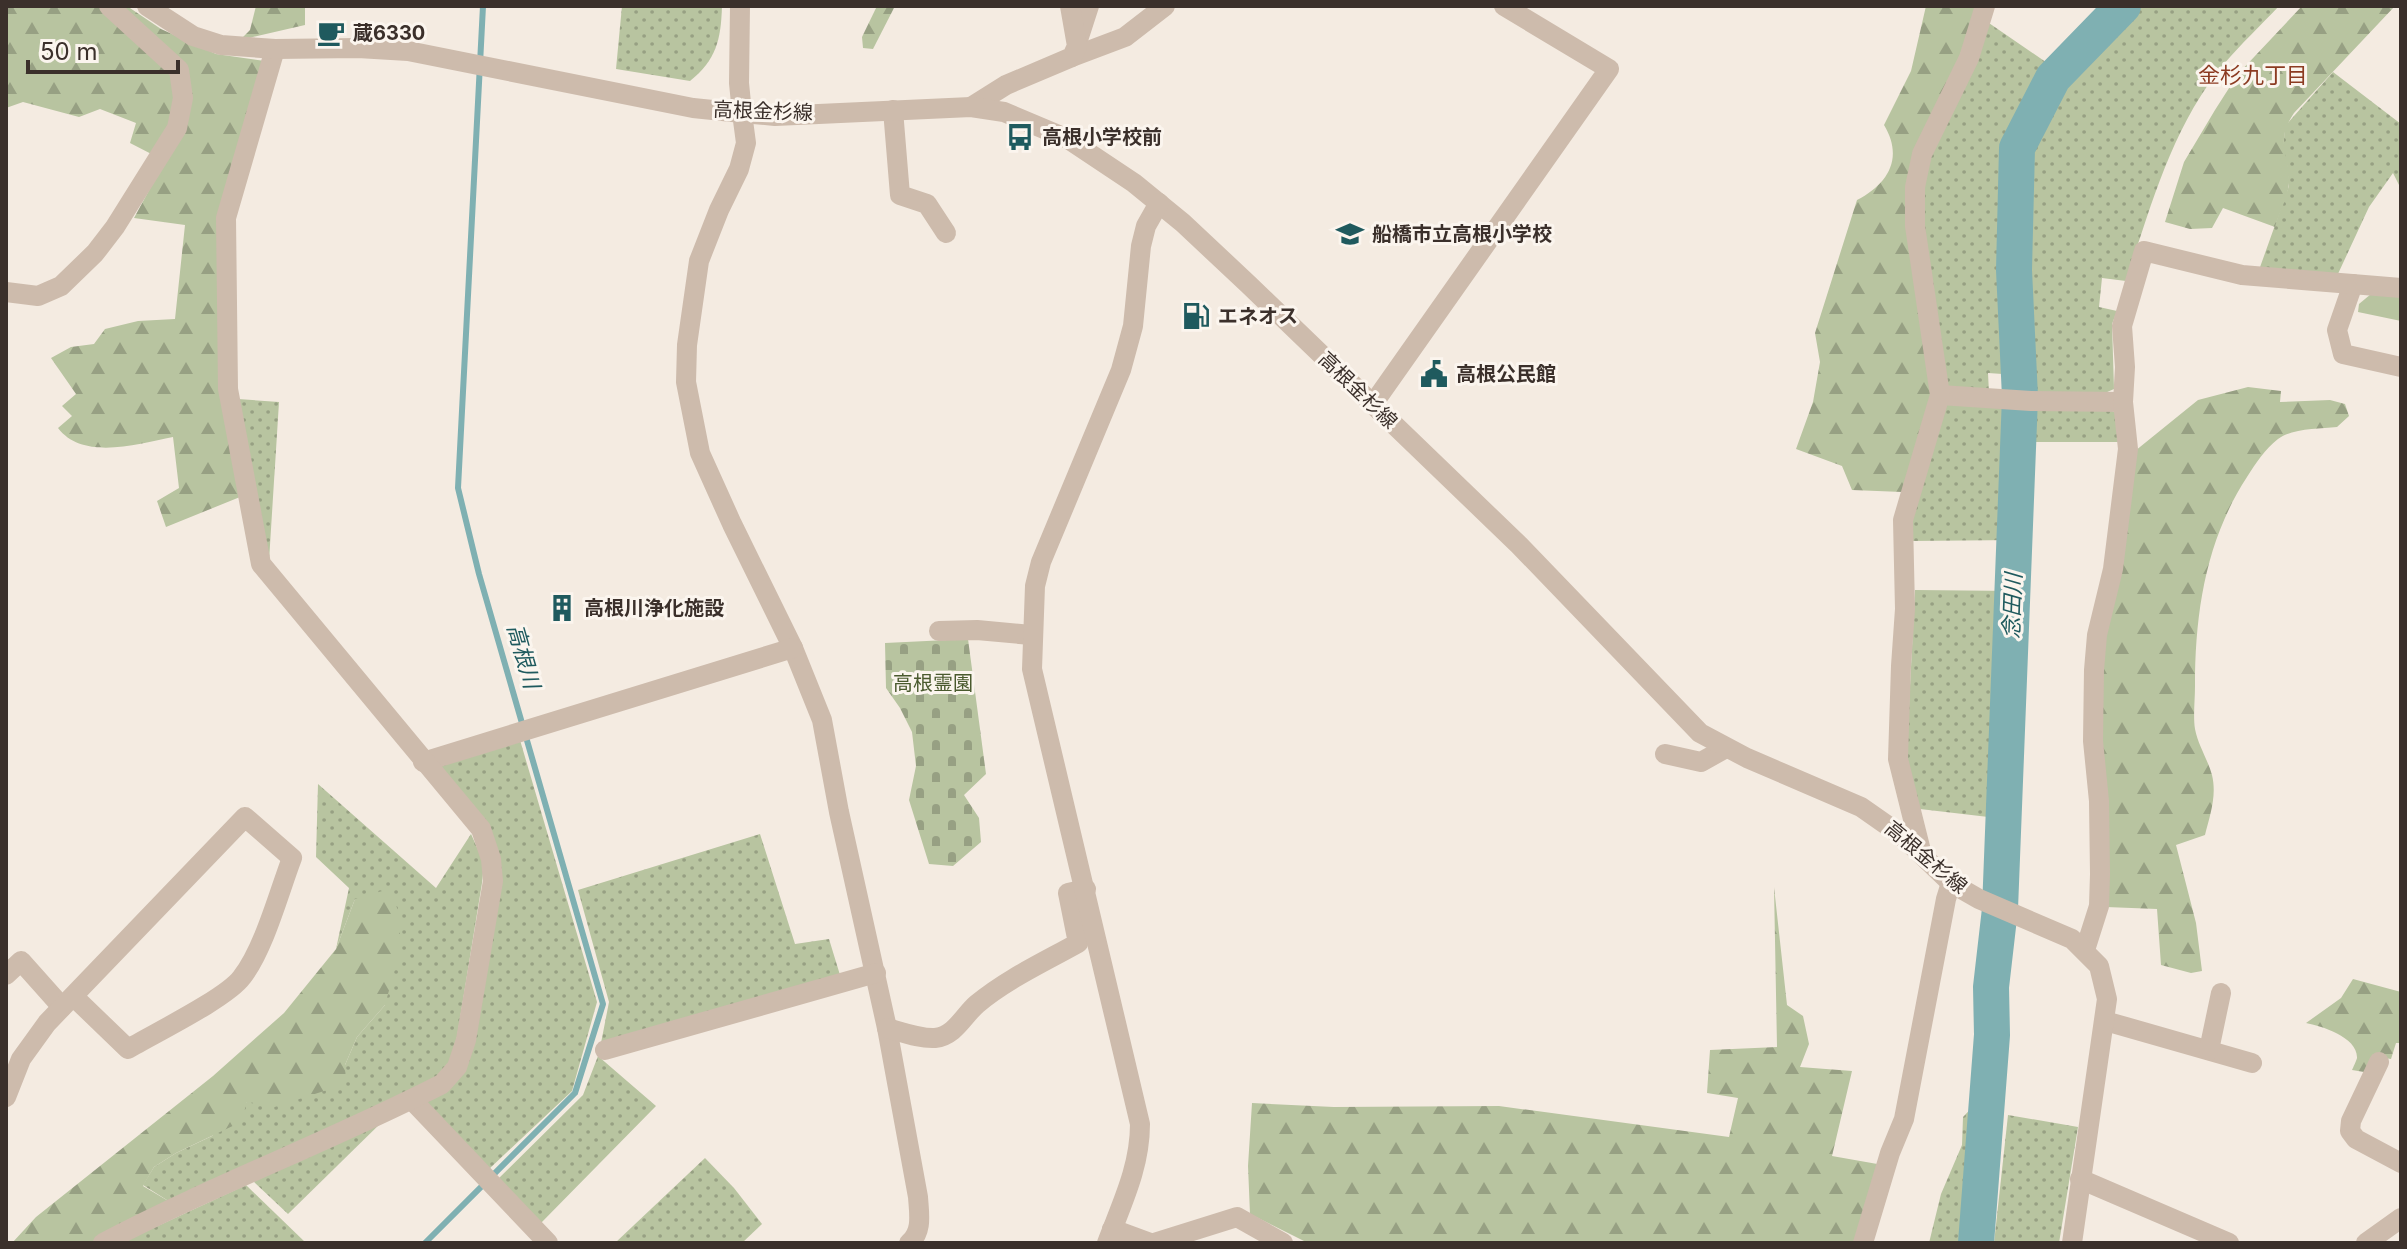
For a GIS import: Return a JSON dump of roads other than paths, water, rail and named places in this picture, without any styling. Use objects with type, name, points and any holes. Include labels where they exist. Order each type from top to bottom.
[{"type":"street","points":[[6,292],[38,296],[61,286],[84,264],[115,227],[177,128],[183,98],[183,81],[179,70],[109,6]]},
{"type":"street","name":"高根金杉線","points":[[147,6],[193,36],[221,45],[408,51],[693,108],[775,116],[971,107],[1004,112],[1068,139],[1159,203],[1237,273],[1519,545],[1700,733],[1726,748],[1861,807],[1883,821],[1958,887],[2079,944]]},
{"type":"street","points":[[740,6],[739,83],[746,143],[739,169],[699,261],[687,345],[686,382],[700,453],[793,648],[822,720],[839,812],[876,973],[918,1197],[920,1221],[914,1239],[909,1243]]},
{"type":"street","points":[[1070,6],[1074,49]]},
{"type":"street","points":[[1074,49],[1089,6]]},
{"type":"street","points":[[971,107],[1074,49],[1125,37],[1165,6]]},
{"type":"street","points":[[1373,404],[1609,69],[1504,6]]},
{"type":"street","points":[[1922,855],[1898,759],[1905,609],[1903,520],[1940,395],[1915,226],[1915,187],[1922,154],[1969,58],[1985,6]]},
{"type":"street","points":[[103,1243],[167,1209],[244,1177],[442,1084],[457,1067],[466,1040],[493,881],[491,859],[481,829],[261,564],[228,389],[226,218],[275,49]]},
{"type":"street","points":[[893,110],[900,195],[927,204],[946,233]]},
{"type":"street","points":[[1159,203],[1146,226],[1141,246],[1133,326],[1121,370],[1041,562],[1035,586],[1031,635],[1034,681],[1140,1124],[1140,1147],[1134,1173],[1110,1236],[1152,1243],[1237,1217],[1283,1243]]},
{"type":"street","points":[[2072,1243],[2105,1021],[2105,982],[2099,966],[2079,944],[2099,906],[2099,801],[2093,741],[2094,670],[2097,635],[2113,569],[2128,449],[2123,402],[2125,367],[2122,326],[2144,251],[2242,275],[2401,288]]},
{"type":"street","points":[[2353,284],[2337,330],[2343,354],[2401,367]]},
{"type":"street","points":[[1940,395],[2031,401],[2123,402]]},
{"type":"street","points":[[939,631],[977,630],[1031,635]]},
{"type":"street","points":[[423,762],[793,648]]},
{"type":"street","points":[[1665,754],[1701,762],[1726,748]]},
{"type":"street","points":[[6,975],[21,961],[67,1002],[128,1049],[241,979],[258,946],[292,858],[245,817],[67,1002],[47,1023],[21,1059],[6,1097]]},
{"type":"street","points":[[1863,1243],[1890,1153],[1904,1119],[1946,899],[1958,887]]},
{"type":"street","points":[[887,1028],[937,1038],[957,1027],[974,1006],[993,992],[1078,943],[1068,893],[1086,889]]},
{"type":"street","points":[[605,1050],[876,973]]},
{"type":"street","points":[[2209,1050],[2221,993]]},
{"type":"street","points":[[2105,1021],[2252,1063]]},
{"type":"street","points":[[2379,1062],[2351,1121],[2350,1131],[2356,1139],[2401,1163]]},
{"type":"street","points":[[412,1100],[548,1243]]},
{"type":"street","points":[[2080,1179],[2229,1243]]},
{"type":"street","points":[[2366,1243],[2401,1218]]},
{"type":"waterway","name":"高根川","points":[[425,1243],[575,1093],[603,1004],[479,574],[458,488],[483,6]]},
{"type":"waterway","name":"念田川","points":[[1976,1243],[1992,1035],[1991,987],[2000,909],[2020,397],[2014,270],[2017,148],[2053,78],[2123,6]]},
{"type":"place","name":"蔵6330","points":[[331,33]]},
{"type":"place","name":"高根小学校前","points":[[1020,137]]},
{"type":"place","name":"船橋市立高根小学校","points":[[1350,234]]},
{"type":"place","name":"エネオス","points":[[1196,316]]},
{"type":"place","name":"高根公民館","points":[[1434,374]]},
{"type":"place","name":"高根川浄化施設","points":[[562,608]]},
{"type":"district","name":"金杉九丁目","points":[[2253,75]]},
{"type":"park label","name":"高根霊園","points":[[933,683]]}]
